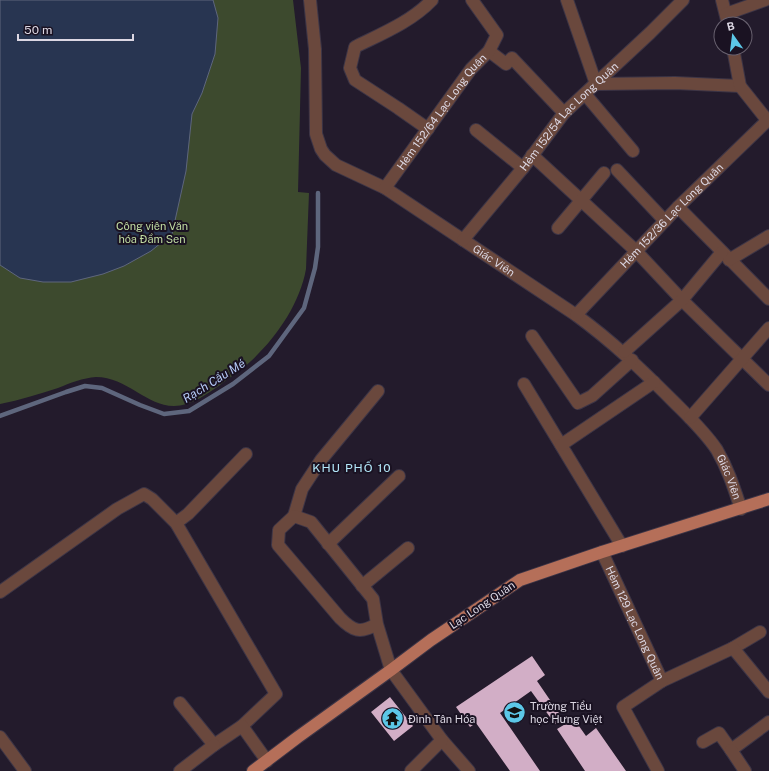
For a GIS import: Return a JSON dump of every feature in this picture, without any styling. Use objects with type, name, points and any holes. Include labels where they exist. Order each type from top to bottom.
[{"type":"main road","name":"Lạc Long Quân","points":[[253,771],[431,640],[520,580],[602,552],[769,499]]},
{"type":"street","name":"Giác Viên","points":[[310,0],[315,49],[316,134],[318,142],[325,155],[336,165],[385,188],[576,315],[628,356],[706,435],[724,462],[731,477],[740,509]]},
{"type":"street","points":[[428,130],[355,80],[350,68],[355,47],[392,29],[424,8],[432,0]]},
{"type":"street","name":"Hẻm 152/64 Lạc Long Quân","points":[[385,188],[471,70],[489,51],[497,36],[472,0]]},
{"type":"street","points":[[567,0],[596,84],[674,83],[740,86]]},
{"type":"street","name":"Hẻm 152/54 Lạc Long Quân","points":[[463,240],[523,168],[564,113],[650,33],[683,0]]},
{"type":"street","points":[[722,0],[726,16]]},
{"type":"street","points":[[733,16],[766,0]]},
{"type":"street","points":[[489,51],[506,64],[512,58],[564,113]]},
{"type":"street","points":[[734,56],[740,86],[768,119]]},
{"type":"street","points":[[585,94],[633,151]]},
{"type":"street","name":"Hẻm 152/36 Lạc Long Quân","points":[[576,315],[678,207],[768,119]]},
{"type":"street","points":[[476,130],[523,168]]},
{"type":"street","points":[[532,155],[636,252],[682,300],[769,385]]},
{"type":"street","points":[[617,170],[665,221]]},
{"type":"street","points":[[558,228],[604,173]]},
{"type":"street","points":[[678,207],[769,299]]},
{"type":"street","points":[[532,336],[578,403],[592,396],[628,356],[726,256],[769,236]]},
{"type":"street","points":[[690,418],[769,328]]},
{"type":"street","points":[[561,445],[654,382]]},
{"type":"street","points":[[524,384],[622,546]]},
{"type":"street","points":[[377,624],[366,630],[350,628],[278,545],[279,530],[294,516],[302,489],[321,460],[378,391]]},
{"type":"street","points":[[176,523],[188,514],[246,454]]},
{"type":"street","points":[[328,544],[399,476]]},
{"type":"street","points":[[0,592],[117,509],[144,494],[152,499],[176,523],[276,694],[242,726],[180,771]]},
{"type":"street","points":[[294,516],[311,522],[373,599],[377,624],[391,670],[442,740],[469,771]]},
{"type":"street","points":[[362,586],[408,548]]},
{"type":"street","name":"Hẻm 129 Lạc Long Quân","points":[[602,552],[662,681],[733,648],[760,632]]},
{"type":"street","points":[[733,648],[769,692]]},
{"type":"street","points":[[658,771],[623,707],[662,681]]},
{"type":"street","points":[[180,703],[214,745]]},
{"type":"street","points":[[731,750],[769,722]]},
{"type":"street","points":[[242,726],[267,761]]},
{"type":"street","points":[[703,742],[719,733],[745,771]]},
{"type":"street","points":[[0,737],[25,771]]},
{"type":"street","points":[[412,771],[442,740]]},
{"type":"green space","name":"Công viên Văn hóa Đầm Sen","points":[[0,0],[293,0],[301,68],[298,192],[309,193],[306,269],[303,282],[299,294],[286,319],[261,352],[244,367],[193,402],[174,406],[164,405],[145,397],[127,386],[107,378],[96,377],[81,380],[37,395],[0,404]]},
{"type":"water","points":[[0,0],[213,0],[218,18],[215,54],[202,93],[192,114],[186,171],[172,234],[151,251],[124,266],[103,274],[71,282],[43,282],[20,278],[0,265]]},
{"type":"building","points":[[532,656],[545,675],[537,681],[563,719],[555,724],[531,691],[500,713],[540,771],[510,771],[476,723],[470,727],[456,707]]},
{"type":"building","name":"Đình Tân Hóa","points":[[390,697],[413,726],[394,741],[371,712]]},
{"type":"building","points":[[574,719],[586,736],[596,728],[626,771],[585,771],[557,729]]},
{"type":"waterway","name":"Rạch Cầu Mé","points":[[0,416],[85,386],[102,388],[164,414],[189,411],[233,384],[269,356],[304,308],[315,268],[318,247],[318,193]]},
{"type":"place","name":"Trường Tiểu học Hưng Việt","points":[[515,712]]},
{"type":"place","name":"Đình Tân Hóa","points":[[392,719]]},
{"type":"district","name":"KHU PHỐ 10","points":[[352,468]]}]
